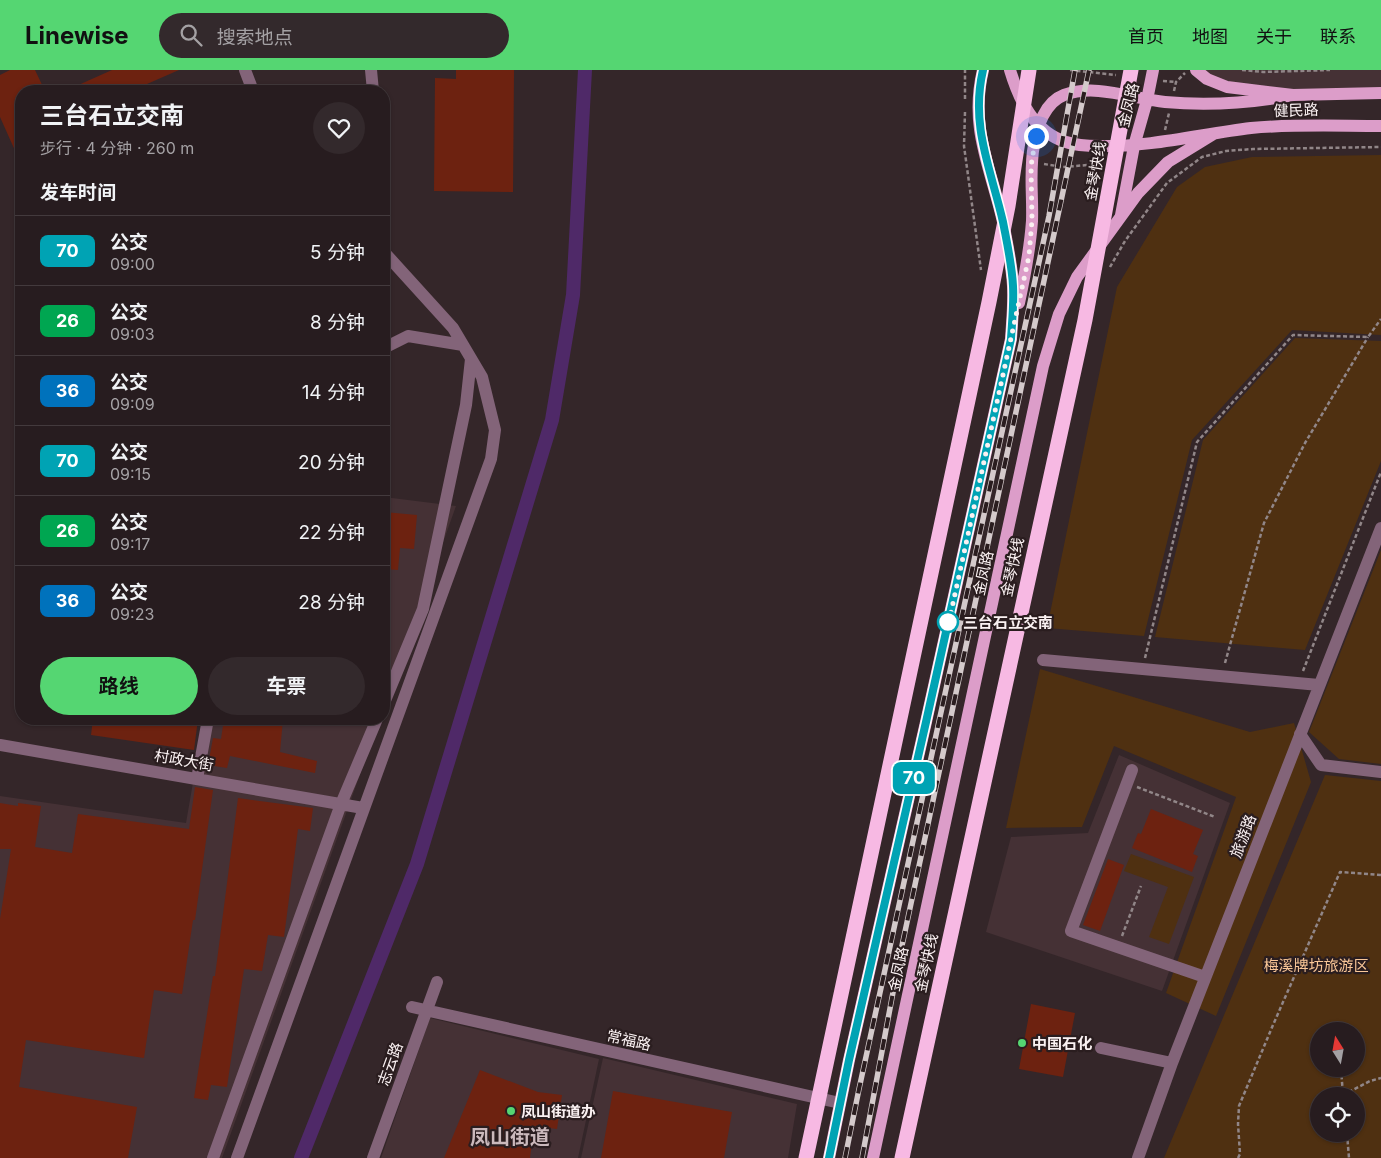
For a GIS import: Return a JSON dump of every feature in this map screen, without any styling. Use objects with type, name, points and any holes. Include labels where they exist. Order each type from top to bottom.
[{"type":"highway","points":[[806,1158],[989,302],[1008,206],[1029,70]]},
{"type":"highway","name":"金琴快线","points":[[902,1158],[1085,320],[1131,70]]},
{"type":"main road","name":"金凤路","points":[[829,1158],[1011,339],[1013,287],[1011,267],[1002,219],[980,131],[979,90],[983,70]]},
{"type":"main road","points":[[1010,70],[1026,108],[1039,126]]},
{"type":"main road","name":"金凤路","points":[[873,1158],[1044,366],[1059,314],[1077,277],[1120,220],[1134,146],[1153,70]]},
{"type":"main road","points":[[1196,70],[1206,79],[1227,87],[1293,95]]},
{"type":"main road","points":[[1011,339],[1029,256],[1032,220],[1031,166],[1034,147],[1039,126],[1048,107],[1054,101],[1062,96],[1073,93],[1094,91],[1171,103],[1229,103],[1293,95]]},
{"type":"main road","name":"健民路","points":[[1293,95],[1381,93]]},
{"type":"main road","name":"健民路","points":[[1039,126],[1066,143],[1134,146],[1251,128],[1381,126]]},
{"type":"main road","points":[[1120,220],[1138,193],[1165,165],[1187,149],[1212,135]]},
{"type":"street","points":[[245,70],[251,85]]},
{"type":"street","points":[[371,70],[372,85]]},
{"type":"street","points":[[237,1158],[491,459],[494,430],[482,377],[453,328],[390,259]]},
{"type":"street","points":[[390,345],[408,336],[463,345]]},
{"type":"street","points":[[390,689],[423,609],[466,405],[471,359]]},
{"type":"street","name":"旅游路","points":[[1138,1158],[1205,977],[1381,528]]},
{"type":"street","points":[[1044,660],[1319,685]]},
{"type":"street","points":[[197,779],[207,725]]},
{"type":"street","points":[[213,1158],[341,804],[374,725]]},
{"type":"street","points":[[1300,734],[1322,765],[1381,772]]},
{"type":"street","name":"村政大街","points":[[0,744],[363,808]]},
{"type":"street","points":[[1132,770],[1071,931],[1205,977]]},
{"type":"street","name":"志云路","points":[[373,1158],[437,982]]},
{"type":"street","name":"常福路","points":[[412,1007],[840,1103]]},
{"type":"street","points":[[1101,1048],[1172,1063]]},
{"type":"path","points":[[1163,141],[1176,82],[1188,70]]},
{"type":"path","points":[[1242,70],[1263,72],[1330,70]]},
{"type":"path","points":[[1105,275],[1167,183],[1202,158],[1226,151],[1253,149],[1381,147]]},
{"type":"path","points":[[1165,165],[1176,177]]},
{"type":"path","points":[[1221,676],[1264,522],[1305,443],[1368,337],[1381,320]]},
{"type":"path","points":[[1142,669],[1196,442],[1292,335],[1368,337]]},
{"type":"path","points":[[1298,683],[1381,472]]},
{"type":"path","points":[[1126,783],[1215,817]]},
{"type":"path","points":[[1238,1158],[1240,1154],[1239,1106],[1340,872],[1381,875]]},
{"type":"path","points":[[1118,947],[1141,886]]},
{"type":"path","points":[[1358,1087],[1370,1080],[1381,1078]]},
{"type":"path","points":[[1347,1142],[1349,1158]]},
{"type":"shaded area","points":[[1196,70],[1381,70],[1381,93],[1227,87]]},
{"type":"shaded area","points":[[390,498],[456,506],[390,691]]},
{"type":"shaded area","points":[[203,725],[378,725],[222,1158],[0,1158],[0,796],[186,823]]},
{"type":"shaded area","points":[[1119,755],[1230,803],[1162,991],[986,932],[1011,837],[1088,833]]},
{"type":"shaded area","points":[[430,1018],[599,1059],[578,1158],[381,1158]]},
{"type":"shaded area","points":[[603,1058],[797,1104],[788,1158],[581,1158]]},
{"type":"green space","points":[[1381,155],[1381,335],[1292,330],[1192,440],[1144,636],[1047,628],[1117,287],[1177,187],[1205,167],[1252,157]]},
{"type":"green space","points":[[1295,338],[1381,341],[1381,461],[1305,650],[1155,637],[1203,440]]},
{"type":"green space","points":[[1381,550],[1381,764],[1339,759],[1309,732]]},
{"type":"green space","points":[[1040,669],[1250,732],[1294,723],[1311,782],[1216,1016],[1166,993],[1236,797],[1114,746],[1082,827],[1006,828]]},
{"type":"green space","name":"梅溪牌坊旅游区","points":[[1325,775],[1381,781],[1381,1158],[1164,1158]]},
{"type":"green space","points":[[1131,854],[1194,877],[1169,944],[1149,937],[1168,887],[1124,871]]},
{"type":"building","points":[[10,70],[35,70],[42,85],[15,85],[15,151],[0,117],[0,75]]},
{"type":"building","points":[[112,70],[179,70],[145,85],[78,85]]},
{"type":"building","points":[[456,70],[514,70],[513,192],[434,191],[435,78],[456,79]]},
{"type":"building","points":[[390,513],[417,515],[414,549],[400,548],[398,570],[390,569]]},
{"type":"building","points":[[92,725],[197,725],[194,750],[91,735]]},
{"type":"building","points":[[223,725],[282,725],[280,752],[317,761],[315,773],[230,756],[227,768],[208,765],[213,738],[221,739]]},
{"type":"building","points":[[195,787],[213,790],[195,920],[193,920],[182,994],[154,990],[144,1058],[26,1040],[19,1087],[137,1107],[128,1158],[0,1158],[0,919],[11,849],[0,849],[0,803],[18,806],[18,803],[41,806],[35,847],[72,853],[78,814],[189,829]]},
{"type":"building","points":[[238,798],[313,808],[310,831],[298,829],[284,937],[268,935],[262,971],[244,969],[227,1087],[211,1085],[208,1100],[194,1098],[213,976],[215,976]]},
{"type":"building","points":[[1151,809],[1203,830],[1193,854],[1198,856],[1192,872],[1132,848],[1138,833],[1141,834]]},
{"type":"building","points":[[1108,859],[1124,865],[1100,931],[1083,925]]},
{"type":"building","points":[[1031,1004],[1075,1013],[1063,1077],[1019,1069]]},
{"type":"building","name":"凤山街道办","points":[[480,1070],[538,1092],[562,1095],[557,1129],[534,1126],[530,1158],[444,1158]]},
{"type":"building","points":[[613,1091],[732,1112],[724,1158],[601,1158]]},
{"type":"waterway","points":[[301,1158],[417,864],[552,420],[573,295],[585,70]]},
{"type":"railway","points":[[845,1158],[1049,216],[1075,70]]},
{"type":"railway","points":[[862,1158],[900,955],[1089,70]]},
{"type":"bus line","name":"70","points":[[829,1158],[849,1060],[1011,339],[1013,287],[1011,267],[1002,219],[984,153],[978,121],[979,90],[983,70]]},
{"type":"place","name":"三台石立交南","points":[[948,622]]},
{"type":"place","name":"中国石化","points":[[1022,1043]]},
{"type":"place","name":"凤山街道办","points":[[511,1111]]},
{"type":"district","name":"凤山街道","points":[[510,1137]]},
{"type":"route","points":[[948,622],[948,626],[1029,256],[1032,220],[1031,166],[1036,136]]}]
